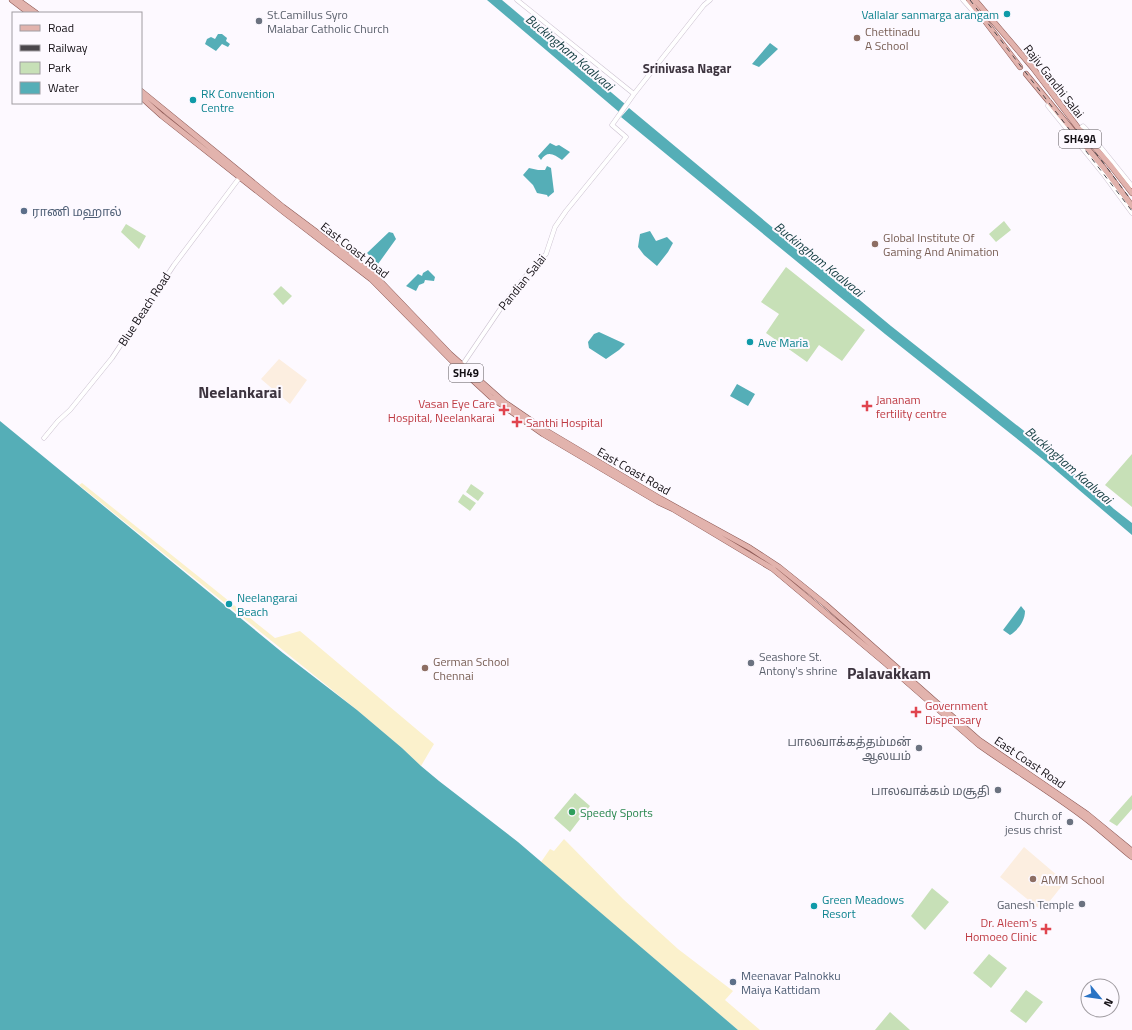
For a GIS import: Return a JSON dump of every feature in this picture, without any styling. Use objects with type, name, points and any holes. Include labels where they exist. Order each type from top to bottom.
[{"type":"main road","points":[[12,0],[28,12]]},
{"type":"main road","points":[[18,0],[35,12]]},
{"type":"main road","name":"Rajiv Gandhi Salai","points":[[969,0],[1020,67]]},
{"type":"main road","name":"Rajiv Gandhi Salai","points":[[975,0],[1033,68],[1079,129],[1132,193]]},
{"type":"main road","points":[[996,35],[1001,31]]},
{"type":"main road","name":"Rajiv Gandhi Salai","points":[[1026,74],[1107,172],[1132,206]]},
{"type":"main road","name":"East Coast Road","points":[[142,92],[283,206],[374,275],[400,306]]},
{"type":"main road","name":"East Coast Road","points":[[142,98],[162,116],[371,279],[492,398],[543,434],[629,486],[673,509],[773,569],[884,662],[979,746],[1022,773],[1085,817],[1132,857]]},
{"type":"main road","name":"East Coast Road","points":[[461,366],[495,394],[546,430],[661,499],[750,548],[779,567],[858,633],[974,736],[1087,814],[1132,851]]},
{"type":"street","points":[[516,0],[634,94],[704,5],[710,0]]},
{"type":"street","points":[[963,0],[971,9],[977,10]]},
{"type":"street","name":"Pandian Salai","points":[[461,366],[505,302],[546,254],[555,227],[563,215],[626,137],[612,126],[634,94]]},
{"type":"street","points":[[1048,101],[1048,106],[1104,175],[1132,213]]},
{"type":"street","points":[[1079,129],[1083,126],[1086,129],[1132,186]]},
{"type":"street","name":"Blue Beach Road","points":[[44,438],[58,421],[68,413],[113,356],[174,264],[240,177]]},
{"type":"shaded area","points":[[279,359],[307,380],[290,404],[261,379]]},
{"type":"shaded area","name":"AMM School","points":[[1024,847],[1065,882],[1042,911],[1000,877]]},
{"type":"green space","points":[[1004,221],[1011,230],[996,242],[989,234]]},
{"type":"green space","points":[[126,224],[146,236],[139,249],[121,232]]},
{"type":"green space","points":[[786,267],[865,330],[842,361],[819,345],[807,362],[766,333],[779,314],[761,302]]},
{"type":"green space","points":[[281,286],[292,296],[283,305],[273,294]]},
{"type":"green space","points":[[1132,454],[1132,507],[1105,485]]},
{"type":"green space","points":[[471,484],[484,493],[478,501],[466,492]]},
{"type":"green space","points":[[463,494],[476,503],[470,511],[458,502]]},
{"type":"green space","name":"Speedy Sports","points":[[575,793],[590,806],[570,832],[554,818]]},
{"type":"green space","points":[[1132,795],[1132,809],[1117,826],[1109,821]]},
{"type":"green space","points":[[932,888],[949,902],[925,930],[911,916]]},
{"type":"green space","points":[[989,954],[1007,968],[991,988],[973,973]]},
{"type":"green space","points":[[1026,990],[1043,1002],[1026,1023],[1010,1011]]},
{"type":"green space","points":[[890,1012],[910,1030],[875,1030]]},
{"type":"sand","name":"Neelangarai Beach","points":[[82,483],[275,638],[300,631],[434,744],[421,766],[357,710],[79,485]]},
{"type":"sand","points":[[564,839],[623,899],[678,949],[733,991],[725,1000],[760,1030],[738,1030],[541,862],[550,849],[554,851]]},
{"type":"water","points":[[487,0],[502,0],[625,104],[619,112]]},
{"type":"water","points":[[218,34],[222,34],[227,38],[226,41],[230,44],[228,47],[222,44],[216,51],[205,44],[207,39],[211,37],[215,39]]},
{"type":"water","points":[[770,43],[778,49],[759,67],[752,64]]},
{"type":"water","points":[[629,108],[891,326],[1052,453],[1114,509],[1132,523],[1132,535],[1045,461],[885,334],[621,117]]},
{"type":"water","points":[[550,143],[556,146],[559,145],[570,152],[562,160],[556,156],[548,154],[541,160],[538,156]]},
{"type":"water","points":[[547,166],[551,168],[554,192],[548,197],[547,195],[537,193],[533,185],[523,175],[529,168],[545,170]]},
{"type":"water","points":[[650,231],[656,241],[667,237],[673,243],[657,266],[644,255],[638,247],[640,234]]},
{"type":"water","points":[[389,232],[393,233],[396,239],[378,264],[367,253]]},
{"type":"water","points":[[428,270],[435,277],[434,281],[425,280],[424,283],[419,285],[416,291],[406,286],[418,274],[422,276],[423,273]]},
{"type":"water","points":[[599,332],[625,344],[606,359],[589,348],[588,342],[594,334]]},
{"type":"water","points":[[737,384],[755,394],[748,406],[730,396]]},
{"type":"water","points":[[0,421],[283,653],[357,710],[439,781],[518,842],[738,1030],[0,1030]]},
{"type":"water","points":[[1021,606],[1025,611],[1024,618],[1016,631],[1010,635],[1003,630]]},
{"type":"railway","points":[[970,0],[1132,211]]},
{"type":"railway","points":[[1076,129],[1131,200]]},
{"type":"place","name":"Vallalar sanmarga arangam","points":[[1007,14]]},
{"type":"place","name":"St.Camillus Syro Malabar Catholic Church","points":[[259,21]]},
{"type":"place","name":"Chettinadu A School","points":[[857,38]]},
{"type":"place","name":"RK Convention Centre","points":[[193,100]]},
{"type":"place","name":"ராணி மஹால்","points":[[24,211]]},
{"type":"place","name":"Global Institute Of Gaming And Animation","points":[[875,244]]},
{"type":"place","name":"Ave Maria","points":[[750,342]]},
{"type":"place","name":"Jananam fertility centre","points":[[867,406]]},
{"type":"place","name":"Vasan Eye Care Hospital, Neelankarai","points":[[504,410]]},
{"type":"place","name":"Santhi Hospital","points":[[517,422]]},
{"type":"place","name":"Neelangarai Beach","points":[[229,604]]},
{"type":"place","name":"Seashore St. Antony's shrine","points":[[751,663]]},
{"type":"place","name":"German School Chennai","points":[[425,668]]},
{"type":"place","name":"Government Dispensary","points":[[916,712]]},
{"type":"place","name":"பாலவாக்கத்தம்மன் ஆலயம்","points":[[919,748]]},
{"type":"place","name":"பாலவாக்கம் மசூதி","points":[[998,790]]},
{"type":"place","name":"Speedy Sports","points":[[572,812]]},
{"type":"place","name":"Church of jesus christ","points":[[1070,822]]},
{"type":"place","name":"AMM School","points":[[1033,879]]},
{"type":"place","name":"Ganesh Temple","points":[[1082,904]]},
{"type":"place","name":"Green Meadows Resort","points":[[814,906]]},
{"type":"place","name":"Dr. Aleem's Homoeo Clinic","points":[[1046,929]]},
{"type":"place","name":"Meenavar Palnokku Maiya Kattidam","points":[[733,982]]},
{"type":"district","name":"Srinivasa Nagar","points":[[687,68]]},
{"type":"district","name":"Neelankarai","points":[[240,392]]},
{"type":"district","name":"Palavakkam","points":[[889,673]]},
{"type":"water label","name":"Buckingham Kaalvaai","points":[[570,52]]},
{"type":"water label","name":"Buckingham Kaalvaai","points":[[819,259]]},
{"type":"water label","name":"Buckingham Kaalvaai","points":[[1069,465]]}]
